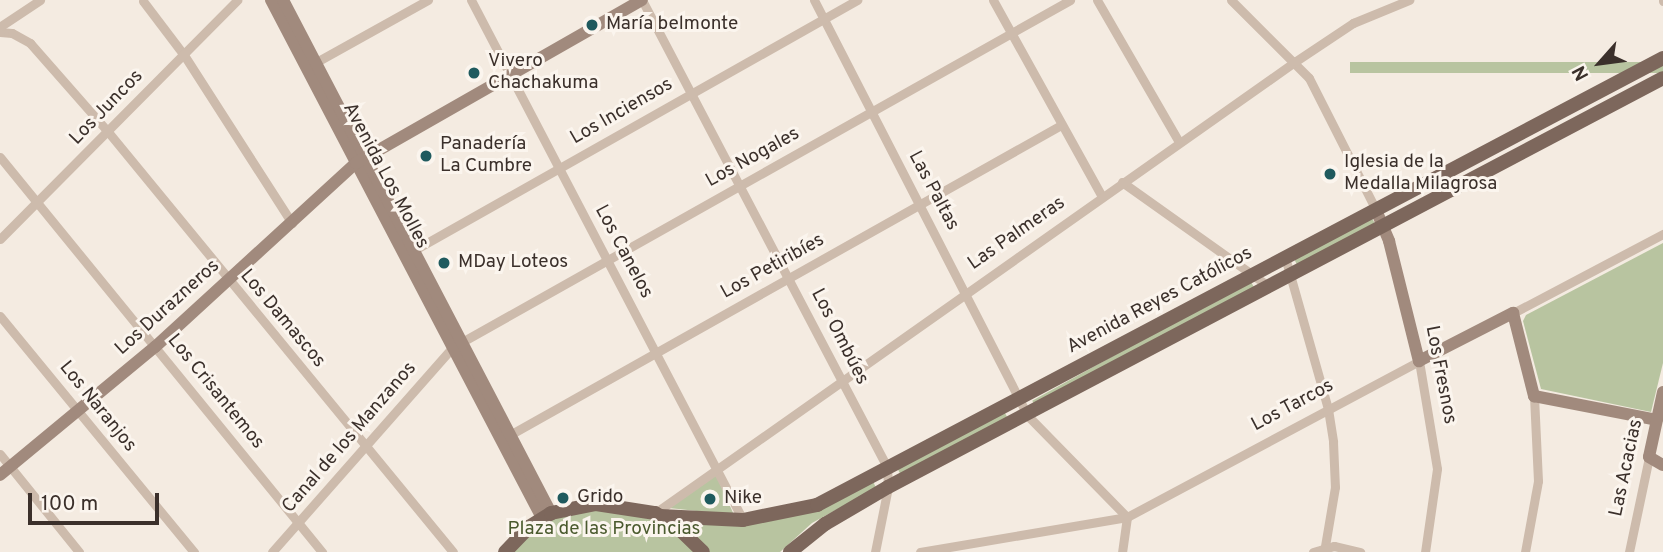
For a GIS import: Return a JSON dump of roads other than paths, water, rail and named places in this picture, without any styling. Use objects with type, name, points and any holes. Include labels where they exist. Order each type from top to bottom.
[{"type":"main road","name":"Avenida Reyes Católicos","points":[[547,515],[596,504],[657,515],[743,520],[817,505],[1663,58]]},
{"type":"main road","name":"Avenida Reyes Católicos","points":[[790,552],[825,524],[888,487],[1663,78]]},
{"type":"main road","points":[[505,552],[547,515]]},
{"type":"main road","points":[[657,515],[703,552]]},
{"type":"street","points":[[0,32],[1,26],[40,0]]},
{"type":"street","name":"Los Juncos","points":[[0,239],[109,133],[237,0]]},
{"type":"street","name":"Avenida Los Molles","points":[[271,0],[311,65]]},
{"type":"street","name":"Avenida Los Molles","points":[[283,0],[311,65],[547,515]]},
{"type":"street","points":[[311,65],[428,0]]},
{"type":"street","name":"Los Canelos","points":[[471,0],[743,520]]},
{"type":"street","name":"Los Durazneros","points":[[5,471],[155,346],[360,160],[642,0]]},
{"type":"street","name":"Los Ombúes","points":[[642,0],[887,467]]},
{"type":"street","name":"Las Paltas","points":[[814,0],[1027,415],[1127,517]]},
{"type":"street","name":"Los Inciensos","points":[[409,253],[857,0]]},
{"type":"street","points":[[993,0],[1101,195]]},
{"type":"street","name":"Los Nogales","points":[[457,344],[1070,0]]},
{"type":"street","points":[[1097,0],[1179,142]]},
{"type":"street","points":[[1231,0],[1296,61],[1313,85],[1376,210]]},
{"type":"street","name":"Las Palmeras","points":[[657,515],[716,467],[1296,61],[1353,23],[1409,0]]},
{"type":"street","points":[[143,1],[184,55],[292,223]]},
{"type":"street","name":"Los Damascos","points":[[0,32],[30,43],[109,133],[227,281],[453,552]]},
{"type":"street","name":"Los Petiribíes","points":[[506,437],[1061,125]]},
{"type":"street","name":"Los Crisantemos","points":[[0,157],[322,552]]},
{"type":"street","points":[[1122,182],[1270,287]]},
{"type":"street","name":"Los Fresnos","points":[[1376,210],[1384,227],[1419,361],[1437,469],[1425,552]]},
{"type":"street","name":"Los Tarcos","points":[[920,552],[999,541],[1127,517],[1663,234]]},
{"type":"street","points":[[1285,257],[1328,409],[1335,474],[1324,550]]},
{"type":"street","points":[[1513,313],[1534,396],[1538,481],[1525,552]]},
{"type":"street","name":"Los Naranjos","points":[[0,316],[194,552]]},
{"type":"street","name":"Canal de los Manzanos","points":[[272,552],[457,344]]},
{"type":"street","name":"Las Acacias","points":[[1629,552],[1663,392]]},
{"type":"street","points":[[1534,396],[1657,420]]},
{"type":"street","points":[[0,454],[5,471],[79,552]]},
{"type":"street","points":[[1649,457],[1663,466]]},
{"type":"street","points":[[875,552],[888,487],[887,467]]},
{"type":"street","points":[[1122,552],[1127,517]]},
{"type":"street","points":[[996,552],[999,541]]},
{"type":"street","points":[[1313,552],[1360,552]]},
{"type":"place","name":"María belmonte","points":[[592,25]]},
{"type":"place","name":"Vivero Chachakuma","points":[[474,73]]},
{"type":"place","name":"Panadería La Cumbre","points":[[426,156]]},
{"type":"place","name":"Iglesia de la Medalla Milagrosa","points":[[1330,174]]},
{"type":"place","name":"MDay Loteos","points":[[444,263]]},
{"type":"place","name":"Grido","points":[[563,498]]},
{"type":"place","name":"Nike","points":[[710,499]]},
{"type":"park label","name":"Plaza de las Provincias","points":[[604,530]]}]
